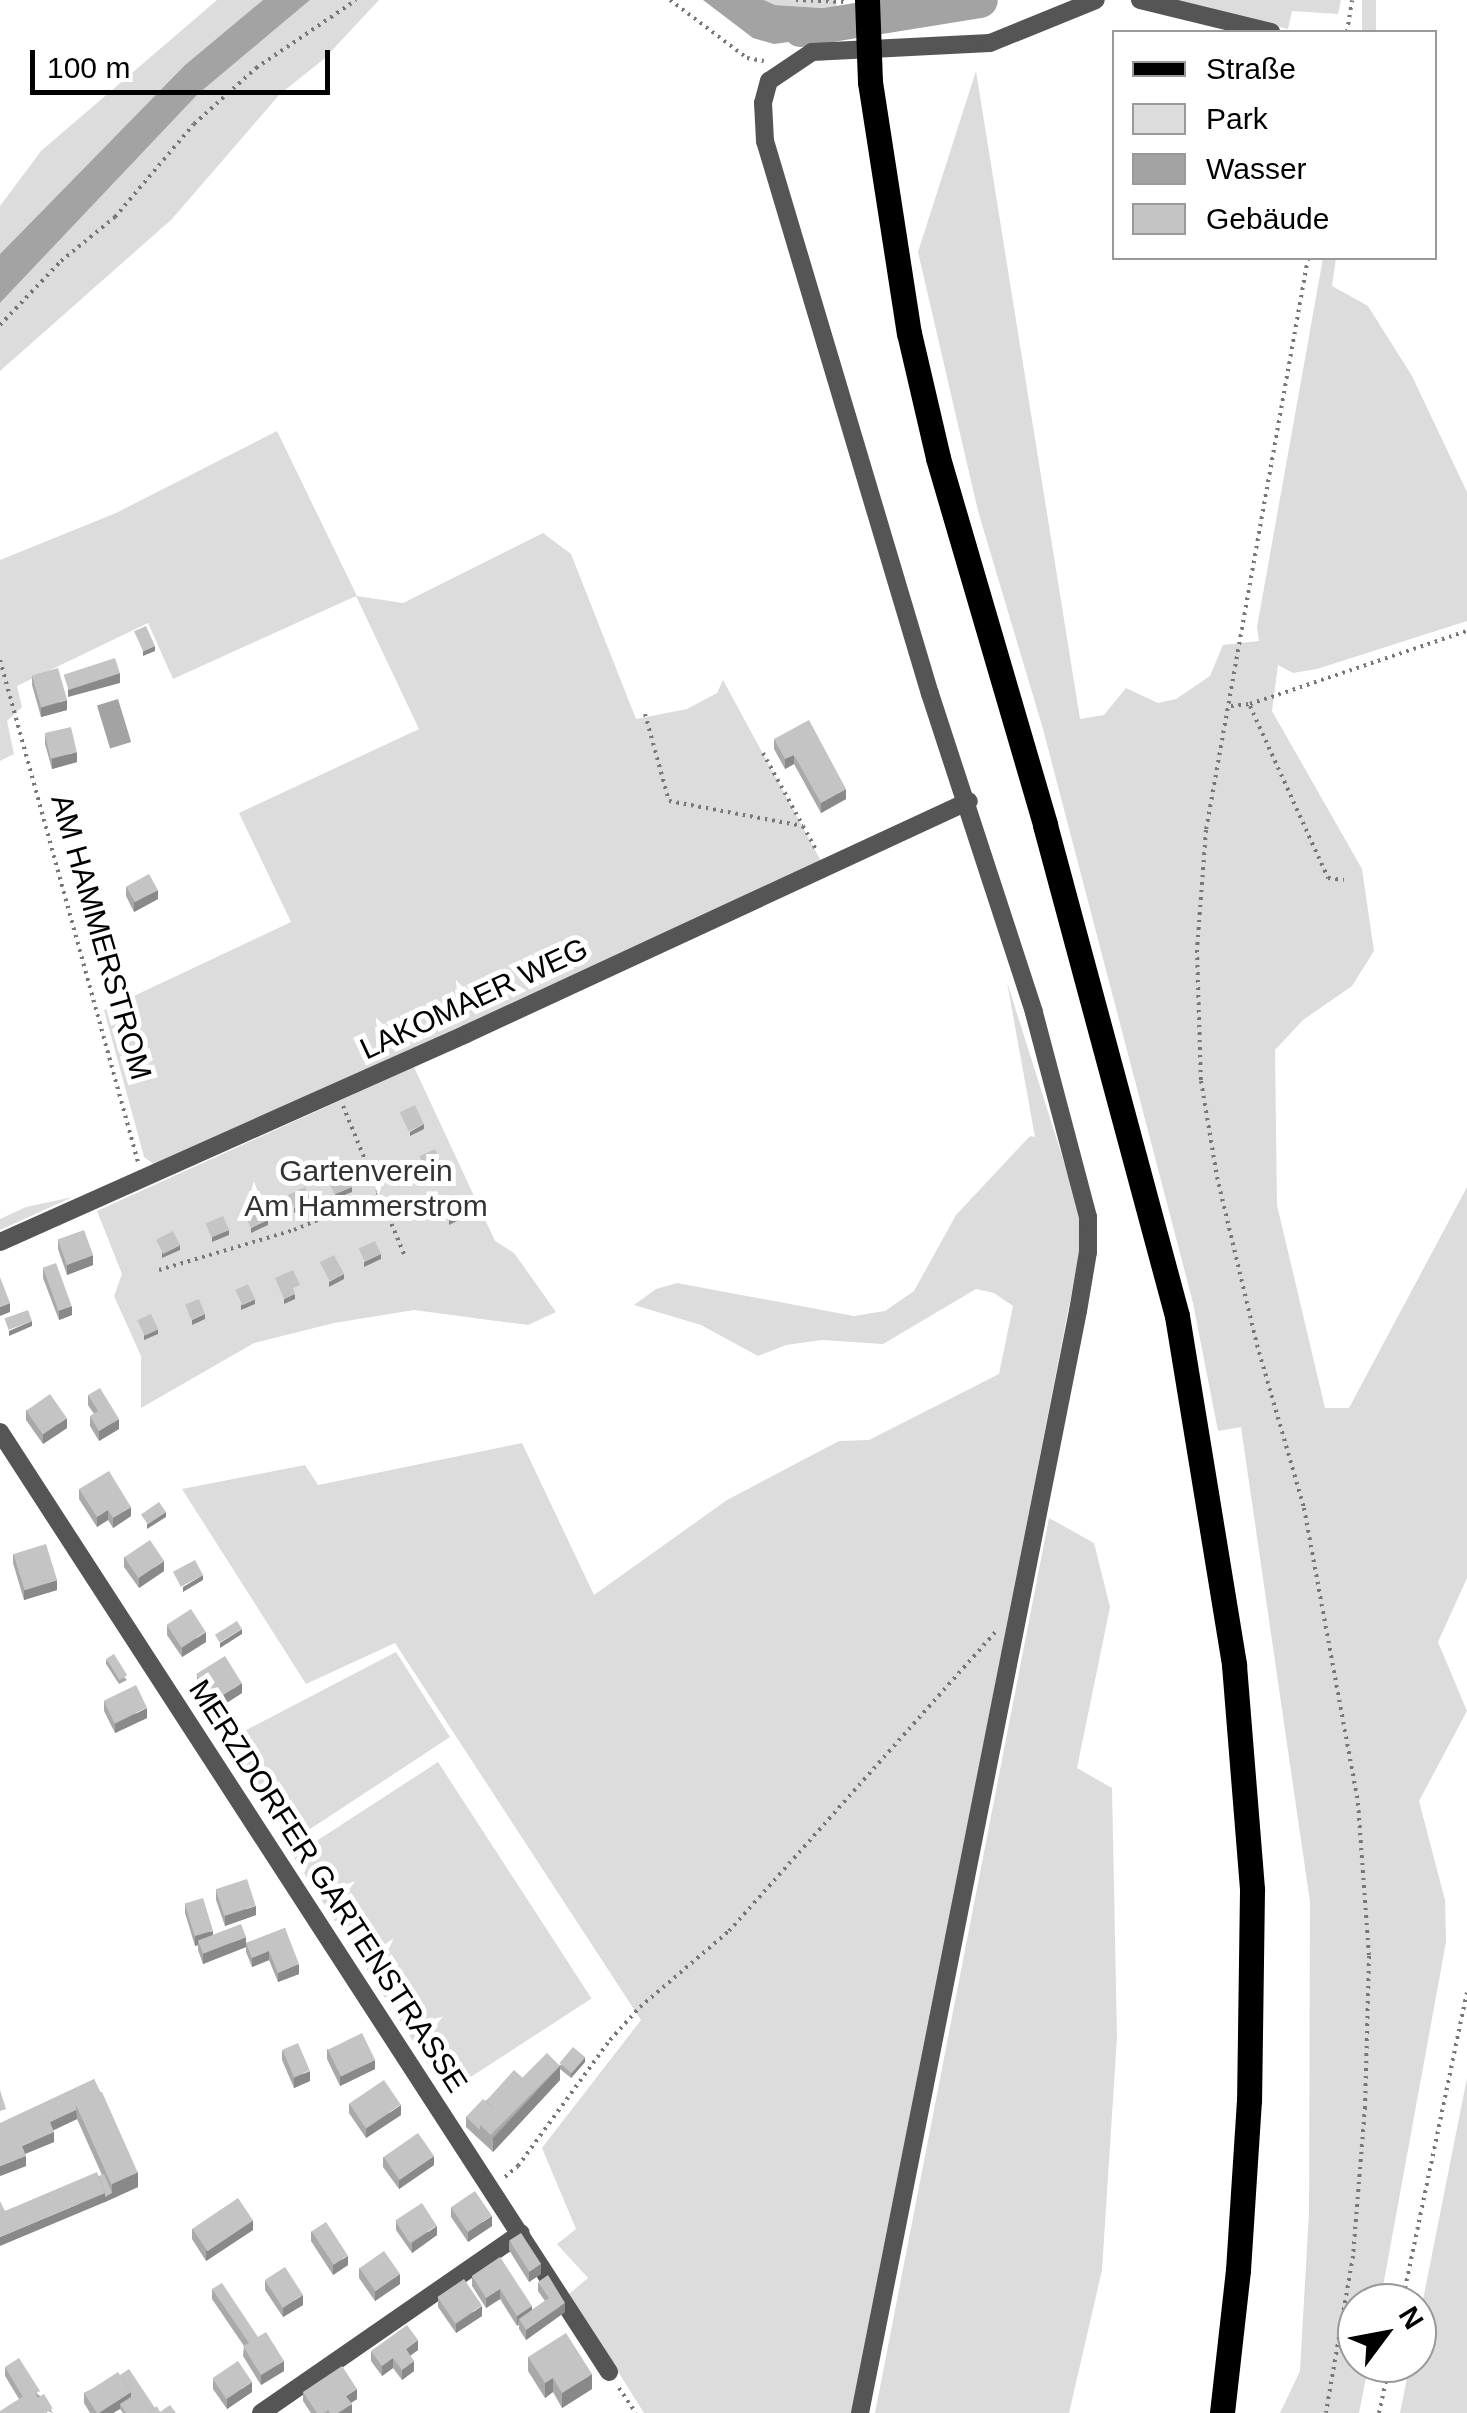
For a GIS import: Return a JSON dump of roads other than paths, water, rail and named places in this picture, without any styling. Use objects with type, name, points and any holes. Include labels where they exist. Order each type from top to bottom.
[{"type":"main road","points":[[866,0],[870,82],[909,333],[938,458],[1177,1316],[1234,1665],[1252,1890],[1249,2100],[1238,2270],[1222,2413]]},
{"type":"street","points":[[860,2413],[1088,1252],[1088,1217],[1034,1012],[930,694],[765,141],[763,103],[769,81],[812,52],[990,44],[1096,0]]},
{"type":"street","points":[[1140,0],[1264,30]]},
{"type":"street","name":"LAKOMAER WEG","points":[[0,1242],[338,1092],[968,802]]},
{"type":"street","name":"MERZDORFER GARTENSTRASSE","points":[[0,1432],[608,2372]]},
{"type":"street","points":[[262,2413],[521,2233]]},
{"type":"water","points":[[263,0],[310,0],[198,94],[0,303],[0,254],[185,65]]},
{"type":"water","points":[[703,0],[764,0],[775,5],[837,9],[840,35],[774,44],[753,38]]},
{"type":"water","points":[[118,699],[131,742],[110,748],[97,705]]},
{"type":"waterway","points":[[800,29],[980,0]]},
{"type":"park label","name":"Gartenverein Am Hammerstrom","points":[[366,1188]]}]
